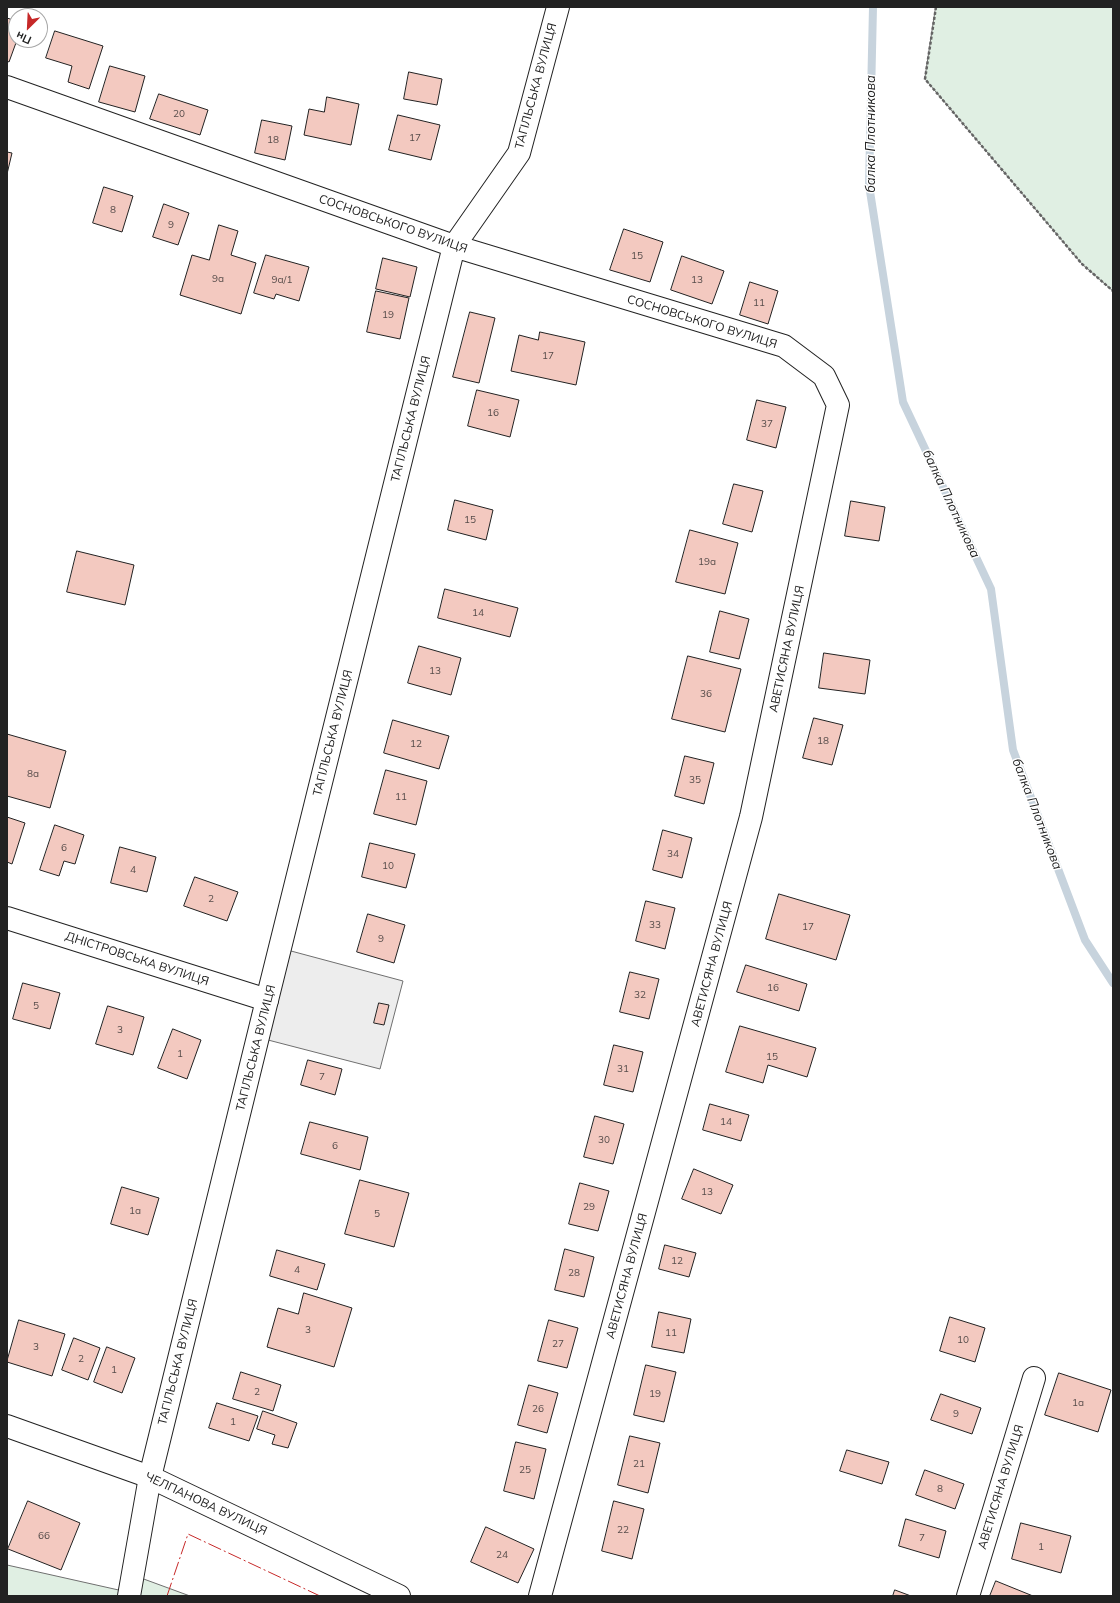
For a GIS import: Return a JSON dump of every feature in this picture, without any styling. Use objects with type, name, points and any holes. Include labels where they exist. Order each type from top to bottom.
[{"type":"street","name":"ТАГІЛЬСЬКА ВУЛИЦЯ","points":[[129,1596],[150,1477],[454,246],[519,153],[558,7]]},
{"type":"street","name":"СОСНОВСЬКОГО ВУЛИЦЯ","points":[[7,88],[454,246],[784,346]]},
{"type":"street","name":"АВЕТИСЯНА ВУЛИЦЯ","points":[[540,1596],[751,817],[838,405],[824,376],[784,346]]},
{"type":"street","name":"ДНІСТРОВСЬКА ВУЛИЦЯ","points":[[7,918],[267,1000]]},
{"type":"street","name":"АВЕТИСЯНА ВУЛИЦЯ","points":[[968,1596],[1034,1378]]},
{"type":"street","name":"ЧЕЛПАНОВА ВУЛИЦЯ","points":[[7,1426],[150,1477],[399,1596]]},
{"type":"path","points":[[936,7],[925,79],[1082,264],[1113,291]]},
{"type":"green space","points":[[936,7],[1113,7],[1113,291],[1082,264],[925,79]]},
{"type":"green space","points":[[7,1565],[132,1593],[141,1578],[190,1596],[7,1596]]},
{"type":"shaded area","points":[[291,951],[403,981],[380,1069],[268,1040]]},
{"type":"building","points":[[7,18],[8,48],[14,48],[9,62],[7,61]]},
{"type":"building","points":[[55,31],[103,46],[89,89],[68,82],[72,66],[46,58]]},
{"type":"building","points":[[110,66],[145,76],[135,112],[99,102]]},
{"type":"building","points":[[409,72],[442,79],[437,105],[404,99]]},
{"type":"building","points":[[159,94],[208,110],[200,135],[150,119]]},
{"type":"building","points":[[327,97],[359,104],[351,145],[304,135],[309,109],[324,112]]},
{"type":"building","points":[[398,115],[440,125],[431,160],[389,150]]},
{"type":"building","points":[[262,120],[292,126],[285,160],[255,153]]},
{"type":"building","points":[[7,152],[12,153],[7,174]]},
{"type":"building","points":[[104,187],[133,196],[122,232],[93,223]]},
{"type":"building","points":[[164,204],[189,213],[178,245],[153,237]]},
{"type":"building","points":[[219,225],[238,231],[231,255],[256,263],[241,314],[180,295],[192,255],[209,260]]},
{"type":"building","points":[[624,229],[663,242],[650,282],[610,270]]},
{"type":"building","points":[[266,255],[309,267],[299,301],[276,294],[274,299],[254,293]]},
{"type":"building","points":[[682,256],[724,271],[712,304],[671,290]]},
{"type":"building","points":[[383,258],[417,267],[410,297],[376,289]]},
{"type":"building","points":[[750,282],[778,291],[768,324],[740,315]]},
{"type":"building","points":[[376,291],[409,298],[400,339],[367,332]]},
{"type":"building","points":[[470,312],[495,318],[479,383],[453,377]]},
{"type":"building","points":[[540,332],[585,342],[576,385],[511,371],[519,335],[538,340]]},
{"type":"building","points":[[477,390],[519,400],[510,437],[468,426]]},
{"type":"building","points":[[757,400],[786,407],[776,448],[747,440]]},
{"type":"building","points":[[734,484],[763,491],[752,532],[723,524]]},
{"type":"building","points":[[455,500],[493,510],[486,540],[448,530]]},
{"type":"building","points":[[851,501],[885,507],[879,541],[845,536]]},
{"type":"building","points":[[690,530],[738,543],[725,594],[676,582]]},
{"type":"building","points":[[77,551],[134,565],[125,605],[67,592]]},
{"type":"building","points":[[445,589],[518,608],[510,637],[438,618]]},
{"type":"building","points":[[720,611],[749,619],[739,659],[710,652]]},
{"type":"building","points":[[419,646],[461,658],[451,695],[408,683]]},
{"type":"building","points":[[824,653],[870,660],[865,694],[819,688]]},
{"type":"building","points":[[688,656],[741,669],[725,732],[672,719]]},
{"type":"building","points":[[814,718],[843,725],[832,765],[803,758]]},
{"type":"building","points":[[393,720],[449,736],[439,769],[384,753]]},
{"type":"building","points":[[7,734],[66,751],[50,808],[7,796]]},
{"type":"building","points":[[685,756],[714,763],[704,804],[675,796]]},
{"type":"building","points":[[386,770],[427,781],[416,825],[374,814]]},
{"type":"building","points":[[7,817],[25,823],[12,864],[7,862]]},
{"type":"building","points":[[55,825],[84,835],[75,864],[64,861],[59,876],[40,870]]},
{"type":"building","points":[[663,830],[692,838],[682,878],[653,870]]},
{"type":"building","points":[[370,843],[415,854],[406,888],[362,877]]},
{"type":"building","points":[[120,847],[156,857],[147,892],[111,883]]},
{"type":"building","points":[[195,877],[238,892],[227,921],[184,906]]},
{"type":"building","points":[[779,894],[850,915],[836,960],[766,939]]},
{"type":"building","points":[[646,901],[675,908],[665,949],[636,941]]},
{"type":"building","points":[[368,914],[405,925],[394,963],[357,952]]},
{"type":"building","points":[[746,965],[807,984],[799,1011],[737,992]]},
{"type":"building","points":[[630,972],[659,979],[649,1019],[620,1012]]},
{"type":"building","points":[[23,983],[60,993],[50,1029],[13,1019]]},
{"type":"building","points":[[379,1003],[389,1005],[384,1025],[374,1023]]},
{"type":"building","points":[[108,1006],[144,1017],[133,1055],[96,1044]]},
{"type":"building","points":[[740,1026],[816,1048],[807,1077],[768,1065],[763,1083],[726,1072]]},
{"type":"building","points":[[173,1029],[201,1040],[187,1079],[158,1068]]},
{"type":"building","points":[[614,1045],[643,1052],[633,1092],[604,1085]]},
{"type":"building","points":[[308,1060],[342,1069],[335,1095],[301,1085]]},
{"type":"building","points":[[710,1104],[749,1115],[741,1141],[703,1130]]},
{"type":"building","points":[[595,1116],[624,1124],[613,1164],[584,1157]]},
{"type":"building","points":[[310,1122],[368,1137],[360,1170],[301,1154]]},
{"type":"building","points":[[694,1169],[733,1185],[721,1214],[682,1199]]},
{"type":"building","points":[[360,1180],[409,1193],[394,1247],[345,1234]]},
{"type":"building","points":[[580,1183],[609,1191],[598,1231],[569,1224]]},
{"type":"building","points":[[122,1187],[159,1198],[148,1235],[111,1224]]},
{"type":"building","points":[[665,1245],[696,1253],[689,1277],[659,1269]]},
{"type":"building","points":[[565,1249],[594,1257],[584,1297],[555,1290]]},
{"type":"building","points":[[277,1250],[325,1264],[317,1290],[270,1276]]},
{"type":"building","points":[[304,1293],[352,1308],[334,1367],[267,1347],[278,1308],[298,1314]]},
{"type":"building","points":[[659,1312],[691,1319],[684,1353],[652,1347]]},
{"type":"building","points":[[950,1317],[985,1328],[975,1362],[940,1351]]},
{"type":"building","points":[[19,1320],[65,1334],[52,1376],[7,1362]]},
{"type":"building","points":[[549,1320],[578,1328],[567,1368],[538,1361]]},
{"type":"building","points":[[74,1338],[100,1348],[88,1380],[62,1370]]},
{"type":"building","points":[[107,1347],[135,1358],[122,1393],[94,1382]]},
{"type":"building","points":[[646,1365],[676,1372],[664,1422],[634,1415]]},
{"type":"building","points":[[241,1372],[281,1385],[273,1411],[233,1399]]},
{"type":"building","points":[[1059,1373],[1111,1390],[1098,1432],[1045,1415]]},
{"type":"building","points":[[529,1385],[558,1393],[547,1433],[518,1425]]},
{"type":"building","points":[[941,1394],[981,1408],[972,1434],[931,1420]]},
{"type":"building","points":[[217,1403],[258,1416],[249,1441],[209,1428]]},
{"type":"building","points":[[263,1411],[297,1423],[288,1448],[272,1444],[275,1435],[257,1429]]},
{"type":"building","points":[[630,1436],[660,1443],[648,1493],[618,1485]]},
{"type":"building","points":[[516,1442],[546,1449],[534,1499],[504,1491]]},
{"type":"building","points":[[847,1450],[889,1462],[882,1484],[840,1471]]},
{"type":"building","points":[[925,1470],[964,1484],[955,1509],[916,1495]]},
{"type":"building","points":[[28,1501],[80,1523],[61,1570],[8,1549]]},
{"type":"building","points":[[614,1501],[644,1509],[632,1559],[602,1551]]},
{"type":"building","points":[[906,1519],[946,1531],[939,1558],[899,1546]]},
{"type":"building","points":[[1021,1523],[1071,1536],[1061,1573],[1012,1559]]},
{"type":"building","points":[[486,1527],[534,1549],[518,1583],[471,1562]]},
{"type":"building","points":[[996,1581],[1033,1596],[990,1596]]},
{"type":"building","points":[[895,1590],[911,1596],[893,1596]]},
{"type":"waterway","name":"балка Плотникова","points":[[873,7],[869,185],[903,402],[991,589],[1013,750],[1085,940],[1113,983]]},
{"type":"power","points":[[167,1596],[188,1534],[320,1596]]}]
